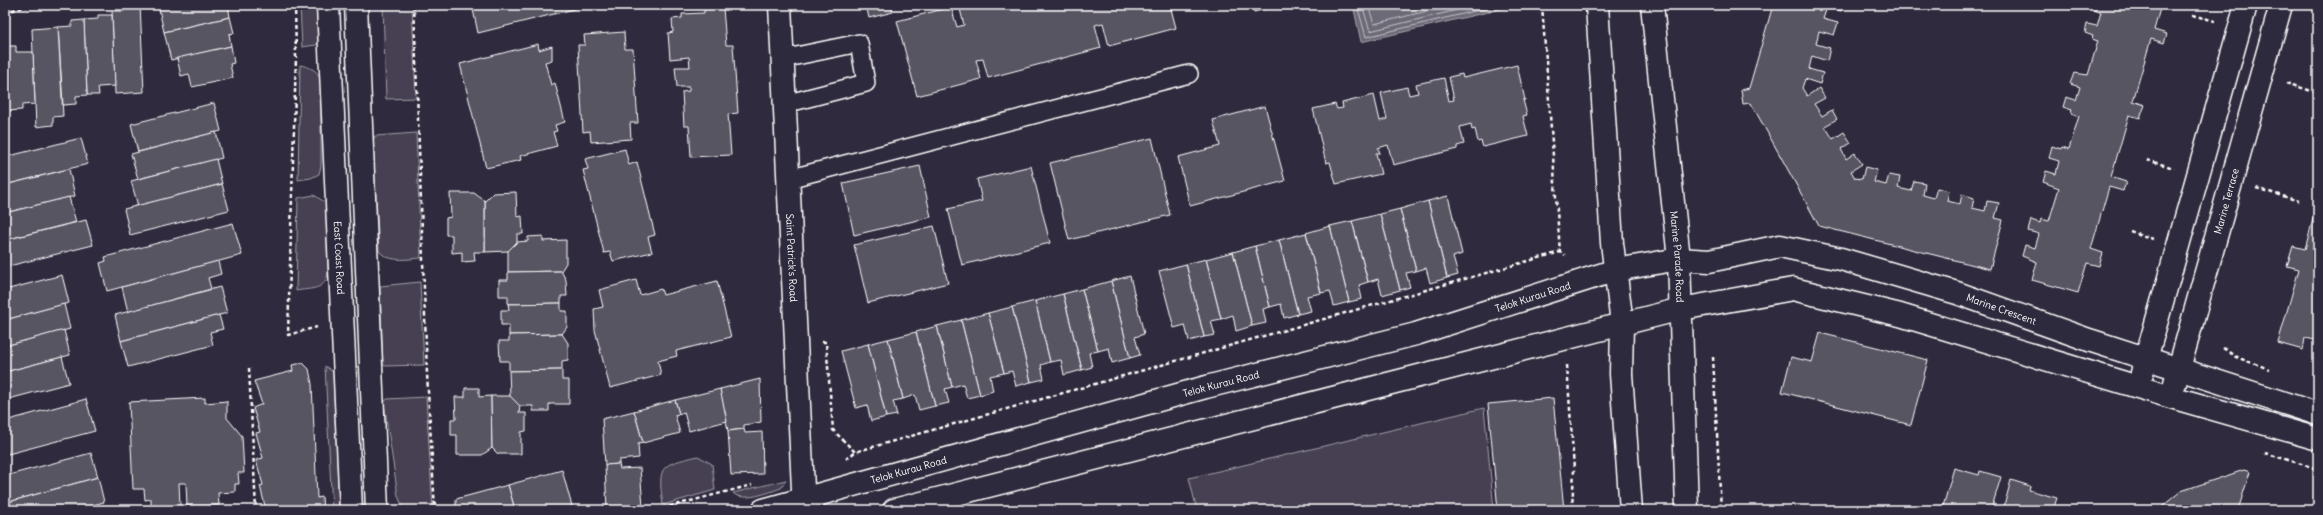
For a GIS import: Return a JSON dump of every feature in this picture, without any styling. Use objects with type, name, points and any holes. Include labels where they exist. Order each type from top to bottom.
[{"type":"street","name":"East Coast Road","points":[[328,5],[351,510]]},
{"type":"street","points":[[356,5],[377,510]]},
{"type":"street","name":"Saint Patrick's Road","points":[[780,5],[804,505]]},
{"type":"street","points":[[1597,5],[1616,270],[1622,324],[1621,374],[1631,510]]},
{"type":"street","name":"Marine Parade Road","points":[[1652,5],[1679,259],[1687,510]]},
{"type":"street","points":[[2138,387],[2246,5]]},
{"type":"street","name":"Marine Terrace","points":[[2171,397],[2281,5]]},
{"type":"street","name":"Marine Crescent","points":[[1679,259],[1709,261],[1780,246],[1841,259],[1957,293],[2146,358],[2318,414]]},
{"type":"street","name":"Telok Kurau Road","points":[[763,510],[804,505],[1206,387],[1416,334],[1616,270],[1679,259]]},
{"type":"street","points":[[894,510],[1566,337],[1681,309],[1793,289],[1900,315],[2171,397],[2318,439]]},
{"type":"street","points":[[374,454],[392,510]]},
{"type":"lane","points":[[782,59],[859,43],[866,83],[785,104]]},
{"type":"lane","points":[[788,179],[1189,74]]},
{"type":"path","points":[[5,12],[32,5]]},
{"type":"path","points":[[295,5],[295,118],[288,335],[320,326],[320,334]]},
{"type":"path","points":[[414,5],[427,374],[435,510]]},
{"type":"path","points":[[1542,5],[1560,252]]},
{"type":"path","points":[[2192,15],[2218,22]]},
{"type":"path","points":[[2283,82],[2318,93]]},
{"type":"path","points":[[2148,160],[2175,168]]},
{"type":"path","points":[[2252,186],[2299,201]]},
{"type":"path","points":[[2130,231],[2155,240]]},
{"type":"path","points":[[845,461],[855,452],[1560,252],[1565,255]]},
{"type":"path","points":[[1566,337],[1567,388],[1574,469],[1572,510]]},
{"type":"path","points":[[2223,348],[2236,357],[2273,371]]},
{"type":"path","points":[[1713,357],[1721,510]]},
{"type":"path","points":[[249,368],[256,510]]},
{"type":"path","points":[[656,510],[758,484]]},
{"type":"shaded area","points":[[300,5],[324,5],[324,39],[316,45],[302,47]]},
{"type":"shaded area","points":[[383,5],[412,5],[416,98],[386,99]]},
{"type":"shaded area","points":[[300,65],[313,70],[318,74],[321,80],[321,166],[319,174],[311,178],[298,180]]},
{"type":"shaded area","points":[[416,133],[421,258],[393,259],[383,255],[379,251],[373,141],[375,136]]},
{"type":"shaded area","points":[[314,195],[326,203],[328,273],[324,283],[321,286],[296,291],[298,198]]},
{"type":"shaded area","points":[[420,282],[424,365],[385,366],[383,364],[380,286]]},
{"type":"shaded area","points":[[325,366],[333,372],[339,510],[332,510]]},
{"type":"shaded area","points":[[426,397],[433,510],[404,510],[398,496],[384,403],[387,399]]},
{"type":"shaded area","points":[[1484,408],[1494,510],[1197,510],[1189,478]]},
{"type":"shaded area","points":[[698,456],[712,464],[715,490],[663,505],[661,481],[664,468],[676,462]]},
{"type":"shaded area","points":[[786,480],[781,488],[757,496],[743,497],[737,496],[733,493]]},
{"type":"water","points":[[1353,5],[1509,5],[1509,7],[1361,42]]},
{"type":"building","points":[[124,5],[140,5],[144,92],[115,94],[112,11],[124,11]]},
{"type":"building","points":[[158,5],[228,5],[230,17],[164,32]]},
{"type":"building","points":[[472,5],[590,5],[478,33]]},
{"type":"building","points":[[866,5],[891,5],[893,12],[869,18]]},
{"type":"building","points":[[959,5],[1170,5],[1176,28],[1109,46],[1103,23],[1095,25],[1101,48],[988,78],[983,59],[976,60],[981,79],[917,96],[897,21],[951,7],[957,27],[964,25]]},
{"type":"building","points":[[1252,5],[1281,5],[1254,12]]},
{"type":"building","points":[[1773,5],[1843,5],[1841,11],[1827,7],[1823,19],[1838,23],[1834,35],[1819,31],[1816,44],[1830,48],[1827,61],[1812,56],[1809,69],[1823,73],[1820,84],[1805,79],[1802,88],[1807,96],[1819,88],[1825,98],[1814,104],[1822,116],[1832,110],[1837,119],[1825,126],[1833,139],[1844,132],[1851,143],[1841,149],[1846,159],[1855,153],[1862,164],[1851,171],[1855,178],[1862,179],[1865,167],[1877,170],[1874,182],[1886,185],[1889,175],[1900,177],[1898,188],[1911,191],[1914,181],[1925,183],[1923,195],[1934,198],[1937,188],[1949,191],[1947,201],[1960,204],[1962,194],[1974,198],[1972,208],[1985,211],[1987,201],[1999,203],[1995,218],[2003,220],[1990,269],[1819,226],[1751,103],[1743,104],[1741,90],[1749,88]]},
{"type":"building","points":[[2093,5],[2161,5],[2154,30],[2167,34],[2164,43],[2151,39],[2133,101],[2145,105],[2140,118],[2129,115],[2111,177],[2126,182],[2123,191],[2109,187],[2091,249],[2103,253],[2099,266],[2087,263],[2078,293],[2032,280],[2037,262],[2022,256],[2025,245],[2035,248],[2039,234],[2028,231],[2031,220],[2040,223],[2041,219],[2049,221],[2059,188],[2043,182],[2046,171],[2056,174],[2059,161],[2049,158],[2052,146],[2061,149],[2062,147],[2069,149],[2079,116],[2071,113],[2072,110],[2063,107],[2066,97],[2076,100],[2080,87],[2070,84],[2074,73],[2088,75],[2098,41],[2092,39],[2093,36],[2085,33],[2087,24],[2097,26],[2101,12],[2092,10]]},
{"type":"building","points":[[723,8],[726,45],[733,45],[738,113],[728,114],[731,155],[691,157],[689,126],[684,126],[682,92],[689,91],[689,87],[677,87],[675,67],[690,67],[689,57],[670,59],[668,33],[673,32],[672,19],[682,18],[682,14],[704,13],[704,9]]},
{"type":"building","points":[[98,15],[112,15],[115,86],[98,87],[99,95],[87,95],[84,20],[98,19]]},
{"type":"building","points":[[230,17],[234,33],[229,34],[231,46],[171,60],[164,32]]},
{"type":"building","points":[[84,20],[87,95],[76,96],[76,104],[63,105],[58,27],[72,26],[72,21]]},
{"type":"building","points":[[58,27],[63,116],[53,117],[53,125],[36,127],[32,29]]},
{"type":"building","points":[[624,32],[625,49],[633,49],[638,123],[630,123],[631,139],[591,142],[590,131],[583,132],[578,45],[585,45],[584,35]]},
{"type":"building","points":[[538,44],[539,50],[552,46],[552,60],[545,62],[551,85],[555,83],[565,122],[555,125],[557,131],[553,132],[557,146],[520,156],[521,160],[486,168],[460,64]]},
{"type":"building","points":[[5,46],[16,46],[16,52],[33,52],[35,104],[22,105],[22,110],[6,111]]},
{"type":"building","points":[[231,46],[234,63],[230,64],[233,78],[192,87],[189,74],[181,76],[177,58]]},
{"type":"building","points":[[1517,65],[1525,100],[1523,100],[1527,115],[1523,116],[1528,136],[1483,147],[1481,141],[1478,142],[1475,129],[1472,130],[1471,124],[1460,127],[1464,144],[1457,146],[1457,149],[1393,165],[1388,145],[1378,148],[1380,153],[1376,153],[1381,174],[1336,184],[1330,162],[1326,163],[1313,109],[1335,104],[1337,109],[1343,108],[1342,103],[1374,95],[1380,121],[1387,119],[1381,93],[1407,87],[1409,95],[1418,93],[1416,84],[1444,78],[1449,101],[1454,100],[1449,77],[1462,74],[1463,78]]},
{"type":"building","points":[[214,103],[221,131],[138,152],[131,124]]},
{"type":"building","points":[[1265,106],[1285,181],[1190,206],[1178,157],[1220,146],[1213,120]]},
{"type":"building","points":[[216,132],[222,158],[138,179],[131,154]]},
{"type":"building","points":[[81,138],[88,164],[5,185],[5,157]]},
{"type":"building","points":[[1152,138],[1170,215],[1069,240],[1050,163]]},
{"type":"building","points":[[625,149],[629,165],[637,162],[655,235],[648,237],[652,252],[613,261],[610,252],[604,253],[583,170],[588,169],[585,159]]},
{"type":"building","points":[[216,159],[222,184],[138,206],[131,181]]},
{"type":"building","points":[[920,166],[931,217],[854,235],[843,183]]},
{"type":"building","points":[[1031,166],[1050,243],[962,265],[948,209],[982,201],[977,179]]},
{"type":"building","points":[[69,169],[75,196],[5,213],[5,185]]},
{"type":"building","points":[[222,184],[229,210],[130,235],[124,209]]},
{"type":"building","points":[[516,192],[517,217],[522,216],[523,234],[517,234],[517,242],[508,251],[485,252],[485,201],[493,193]]},
{"type":"building","points":[[450,193],[474,193],[485,201],[485,252],[474,252],[475,261],[462,262],[462,252],[452,253],[452,235],[446,235],[446,218],[451,217]]},
{"type":"building","points":[[1448,196],[1462,254],[1453,257],[1458,275],[1447,278],[1428,201]]},
{"type":"building","points":[[69,197],[76,222],[5,240],[5,213]]},
{"type":"building","points":[[2318,200],[2318,341],[2305,338],[2303,350],[2278,343],[2299,269],[2287,266],[2293,246],[2305,249]]},
{"type":"building","points":[[1428,201],[1447,278],[1430,283],[1426,268],[1416,271],[1400,209]]},
{"type":"building","points":[[1400,209],[1416,271],[1406,273],[1410,287],[1400,290],[1380,214]]},
{"type":"building","points":[[1380,214],[1400,290],[1382,295],[1378,279],[1368,282],[1352,221]]},
{"type":"building","points":[[86,220],[93,245],[5,267],[5,240]]},
{"type":"building","points":[[1352,221],[1368,282],[1359,285],[1362,299],[1349,302],[1330,226]]},
{"type":"building","points":[[233,223],[242,255],[107,291],[100,263],[106,261],[105,257]]},
{"type":"building","points":[[934,226],[948,283],[868,303],[854,245]]},
{"type":"building","points":[[1330,226],[1349,302],[1334,306],[1330,291],[1321,293],[1306,233]]},
{"type":"building","points":[[1306,233],[1321,293],[1307,296],[1311,311],[1298,314],[1279,240]]},
{"type":"building","points":[[543,236],[543,241],[566,240],[566,263],[561,271],[508,272],[508,251],[517,242],[528,241],[528,237]]},
{"type":"building","points":[[1279,240],[1298,314],[1284,318],[1281,304],[1270,307],[1255,246]]},
{"type":"building","points":[[1255,246],[1270,307],[1263,309],[1266,323],[1252,326],[1233,252]]},
{"type":"building","points":[[1233,252],[1252,326],[1236,331],[1233,315],[1221,319],[1206,259]]},
{"type":"building","points":[[1206,259],[1221,319],[1211,321],[1215,335],[1204,337],[1186,264]]},
{"type":"building","points":[[218,261],[221,274],[208,278],[211,289],[128,312],[122,287]]},
{"type":"building","points":[[1186,264],[1204,337],[1189,341],[1185,325],[1174,328],[1159,271]]},
{"type":"building","points":[[561,271],[566,280],[567,296],[561,296],[561,303],[508,304],[508,296],[499,296],[499,280],[508,280],[508,272]]},
{"type":"building","points":[[62,275],[69,303],[5,320],[5,290]]},
{"type":"building","points":[[1130,276],[1144,334],[1135,337],[1140,355],[1130,358],[1111,281]]},
{"type":"building","points":[[636,280],[640,295],[661,289],[663,295],[717,281],[731,337],[676,351],[677,356],[658,361],[661,375],[610,388],[595,330],[594,309],[603,307],[599,290]]},
{"type":"building","points":[[1111,281],[1130,358],[1112,363],[1109,348],[1098,351],[1082,289]]},
{"type":"building","points":[[220,287],[227,313],[121,341],[115,315]]},
{"type":"building","points":[[1082,289],[1098,351],[1089,353],[1092,367],[1082,370],[1063,294]]},
{"type":"building","points":[[1063,294],[1082,370],[1064,375],[1061,360],[1050,362],[1035,301]]},
{"type":"building","points":[[1035,301],[1050,362],[1041,365],[1044,379],[1031,382],[1012,307]]},
{"type":"building","points":[[561,303],[561,311],[567,311],[567,327],[562,334],[509,335],[509,325],[501,325],[501,310],[509,310],[508,304]]},
{"type":"building","points":[[64,304],[70,329],[5,346],[5,320]]},
{"type":"building","points":[[1012,307],[1031,382],[1016,386],[1012,371],[1004,373],[988,313]]},
{"type":"building","points":[[988,313],[1004,373],[990,376],[993,391],[980,395],[961,320]]},
{"type":"building","points":[[219,315],[223,329],[210,332],[213,345],[128,367],[121,341]]},
{"type":"building","points":[[961,320],[980,395],[967,398],[963,384],[952,387],[937,326]]},
{"type":"building","points":[[937,326],[952,387],[945,389],[949,403],[935,406],[916,332]]},
{"type":"building","points":[[64,330],[70,355],[5,372],[5,346]]},
{"type":"building","points":[[916,332],[935,406],[919,410],[915,395],[903,399],[888,339]]},
{"type":"building","points":[[1820,333],[1928,360],[1911,425],[1782,392],[1791,357],[1812,362]]},
{"type":"building","points":[[562,334],[568,343],[568,360],[562,361],[562,370],[509,371],[509,361],[500,361],[499,341],[509,341],[509,335]]},
{"type":"building","points":[[888,339],[903,399],[893,401],[897,415],[886,417],[868,344]]},
{"type":"building","points":[[868,344],[886,417],[871,421],[867,405],[856,408],[841,351]]},
{"type":"building","points":[[62,357],[69,383],[5,400],[5,372]]},
{"type":"building","points":[[303,363],[309,369],[312,384],[317,498],[322,497],[323,510],[266,510],[260,486],[263,485],[256,460],[263,458],[256,433],[260,432],[253,408],[262,404],[254,381],[293,371],[292,365]]},
{"type":"building","points":[[562,370],[562,380],[569,380],[569,404],[549,404],[549,411],[533,411],[533,406],[520,406],[510,396],[509,371]]},
{"type":"building","points":[[760,379],[761,422],[744,425],[744,429],[728,431],[720,389]]},
{"type":"building","points":[[465,388],[479,388],[479,397],[491,396],[492,448],[482,455],[457,455],[457,435],[451,435],[451,419],[456,419],[455,397],[465,397]]},
{"type":"building","points":[[720,389],[727,421],[689,431],[684,412],[679,414],[675,400]]},
{"type":"building","points":[[491,396],[510,396],[520,406],[519,413],[526,413],[526,431],[521,432],[521,454],[498,454],[492,448]]},
{"type":"building","points":[[205,398],[205,403],[227,401],[227,418],[242,436],[244,473],[238,473],[239,484],[235,484],[235,492],[218,493],[219,505],[187,506],[186,483],[179,483],[180,506],[151,507],[151,499],[145,500],[144,489],[133,489],[129,402]]},
{"type":"building","points":[[1553,398],[1564,510],[1498,510],[1488,404]]},
{"type":"building","points":[[86,399],[95,431],[8,454],[7,451],[5,452],[5,421]]},
{"type":"building","points":[[675,400],[679,414],[675,415],[680,433],[643,443],[634,411]]},
{"type":"building","points":[[634,411],[643,443],[638,444],[639,458],[619,460],[619,464],[605,465],[602,419]]},
{"type":"building","points":[[744,429],[745,433],[762,432],[763,474],[731,475],[728,431]]},
{"type":"building","points":[[91,453],[98,477],[5,503],[5,476]]},
{"type":"building","points":[[619,464],[620,469],[640,468],[643,507],[607,510],[605,465]]},
{"type":"building","points":[[1954,468],[1979,475],[1980,471],[2001,477],[1992,507],[2003,510],[1942,510]]},
{"type":"building","points":[[562,470],[573,510],[515,510],[508,485]]},
{"type":"building","points":[[2244,470],[2250,472],[2238,510],[2158,510],[2181,491]]},
{"type":"building","points":[[98,477],[104,502],[75,510],[5,510],[5,503]]},
{"type":"building","points":[[2011,480],[2030,486],[2029,490],[2057,498],[2053,510],[2003,510]]},
{"type":"building","points":[[508,485],[515,510],[456,510],[456,499]]},
{"type":"building","points":[[2315,493],[2318,494],[2318,510],[2311,510]]}]
